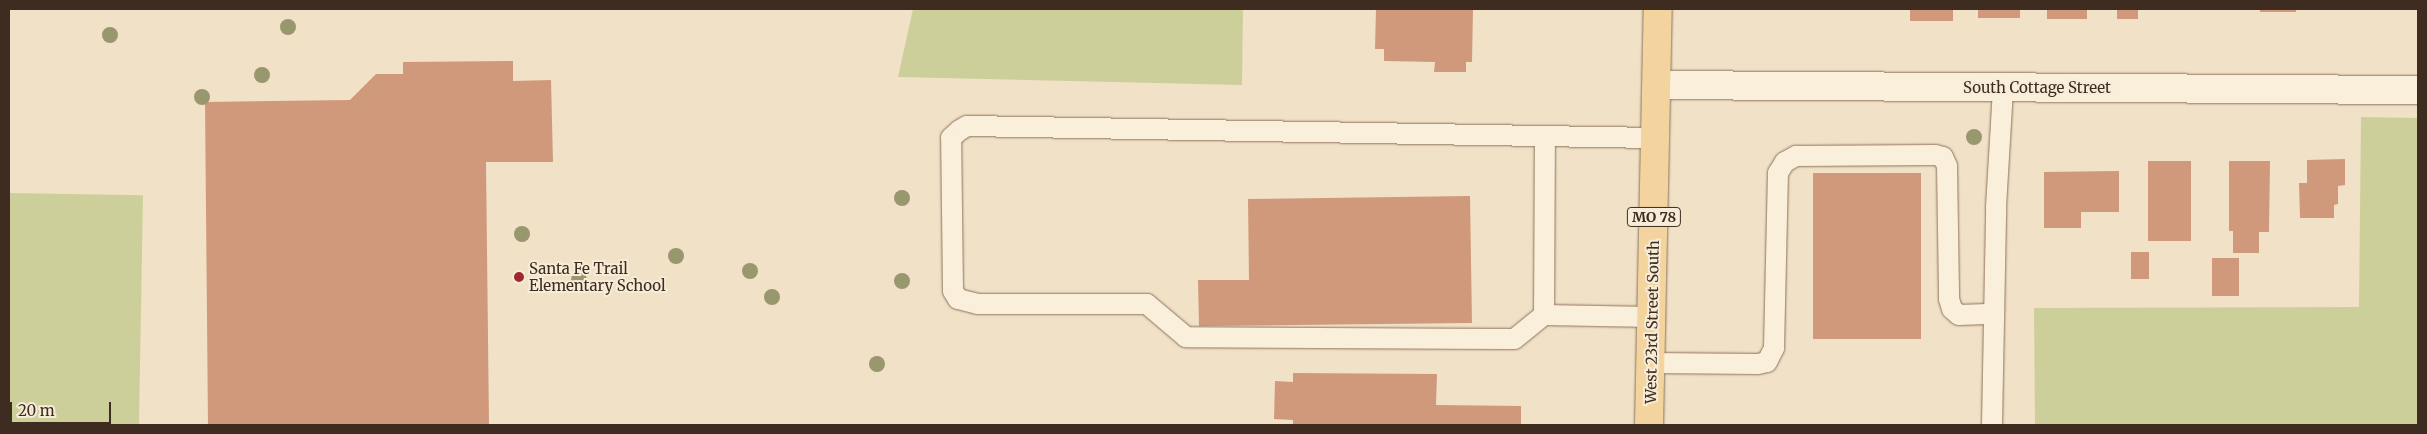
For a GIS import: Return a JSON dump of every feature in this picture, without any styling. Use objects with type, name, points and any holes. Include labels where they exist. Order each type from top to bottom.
[{"type":"main road","name":"West 23rd Street South","points":[[1650,425],[1658,9]]},
{"type":"street","name":"South Cottage Street","points":[[1657,85],[2418,90]]},
{"type":"lane","points":[[1992,425],[1996,207],[2003,88]]},
{"type":"lane","points":[[1652,317],[1544,315],[1514,339],[1186,337],[1147,304],[978,304],[958,299],[953,291],[952,138],[967,126],[1656,138]]},
{"type":"lane","points":[[1544,315],[1545,136]]},
{"type":"lane","points":[[1651,363],[1758,364],[1768,362],[1774,348],[1778,173],[1785,162],[1796,156],[1935,155],[1943,157],[1947,166],[1949,299],[1952,309],[1959,315],[1994,314]]},
{"type":"green space","points":[[913,9],[1243,9],[1242,85],[898,77]]},
{"type":"green space","points":[[2361,117],[2418,118],[2418,425],[2035,425],[2034,308],[2359,307]]},
{"type":"green space","points":[[9,193],[143,195],[139,425],[9,425]]},
{"type":"building","points":[[1376,9],[1473,9],[1472,62],[1466,62],[1466,72],[1434,72],[1435,62],[1384,61],[1384,49],[1375,49]]},
{"type":"building","points":[[1910,9],[1953,9],[1953,21],[1910,21]]},
{"type":"building","points":[[1978,9],[2020,9],[2020,18],[1978,18]]},
{"type":"building","points":[[2047,9],[2087,9],[2087,19],[2047,19]]},
{"type":"building","points":[[2117,9],[2138,9],[2138,19],[2117,19]]},
{"type":"building","points":[[2260,9],[2296,9],[2296,12],[2260,12]]},
{"type":"building","points":[[513,61],[513,81],[551,80],[553,162],[486,162],[489,425],[208,425],[205,102],[350,100],[376,74],[403,74],[403,62]]},
{"type":"building","points":[[2345,159],[2345,185],[2338,186],[2338,204],[2334,205],[2334,218],[2300,218],[2299,183],[2307,183],[2307,160]]},
{"type":"building","points":[[2148,161],[2191,161],[2191,241],[2148,241]]},
{"type":"building","points":[[2229,161],[2270,161],[2269,232],[2259,232],[2259,253],[2233,253],[2233,231],[2229,231]]},
{"type":"building","points":[[2119,171],[2119,212],[2081,212],[2081,228],[2044,228],[2044,172]]},
{"type":"building","points":[[1813,173],[1921,173],[1921,339],[1813,339]]},
{"type":"building","points":[[1470,196],[1472,323],[1199,326],[1198,280],[1249,280],[1248,199]]},
{"type":"building","points":[[2131,252],[2149,252],[2149,279],[2131,279]]},
{"type":"building","points":[[2212,258],[2239,258],[2239,296],[2212,296]]},
{"type":"building","points":[[1293,373],[1437,374],[1436,405],[1521,406],[1521,425],[1293,425],[1293,420],[1274,419],[1275,381],[1293,382]]},
{"type":"place","name":"Santa Fe Trail Elementary School","points":[[519,277]]}]
